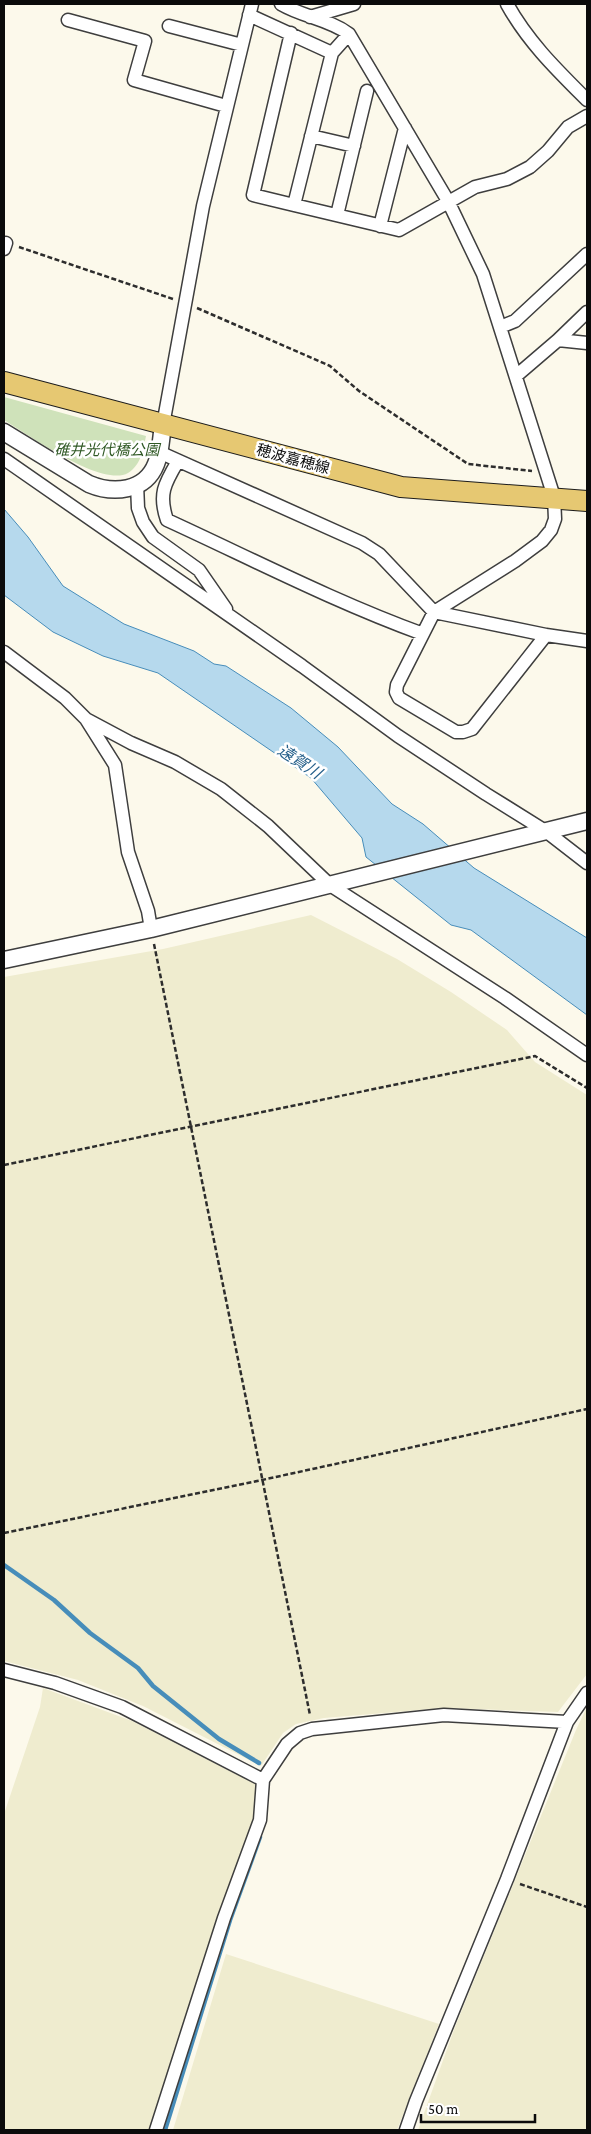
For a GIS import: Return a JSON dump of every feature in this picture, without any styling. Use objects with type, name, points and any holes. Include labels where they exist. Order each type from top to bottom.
[{"type":"main road","name":"穂波嘉穂線","points":[[4,382],[400,487],[554,497],[587,501]]},
{"type":"street","points":[[281,4],[310,17],[339,26],[349,34],[448,201],[483,274],[554,497],[555,519],[551,530],[542,541],[515,561],[434,612],[397,685],[396,692],[399,698],[456,732],[472,729],[546,635]]},
{"type":"street","points":[[310,17],[354,4]]},
{"type":"street","points":[[507,4],[535,48],[587,100]]},
{"type":"street","points":[[4,432],[102,490],[117,491],[131,488],[145,479],[156,465],[159,452],[184,303],[203,206],[250,9],[332,52]]},
{"type":"street","points":[[68,20],[145,42],[134,80],[226,106]]},
{"type":"street","points":[[169,26],[242,45]]},
{"type":"street","points":[[291,32],[253,195],[399,230],[475,187],[507,179],[530,166],[548,150],[568,127],[587,116]]},
{"type":"street","points":[[294,205],[332,52],[349,34]]},
{"type":"street","points":[[337,215],[367,91]]},
{"type":"street","points":[[380,226],[405,128]]},
{"type":"street","points":[[312,136],[354,146]]},
{"type":"street","points":[[500,328],[515,321],[587,254]]},
{"type":"street","points":[[516,376],[587,312]]},
{"type":"street","points":[[558,340],[587,342]]},
{"type":"street","points":[[159,452],[362,543],[379,554],[434,612],[546,635],[587,641]]},
{"type":"street","points":[[4,459],[398,736],[548,832],[587,863]]},
{"type":"street","points":[[178,461],[164,486],[163,509],[167,520],[303,582],[331,598],[423,634]]},
{"type":"street","points":[[137,484],[138,508],[143,522],[153,536],[199,570],[232,618]]},
{"type":"street","points":[[4,652],[65,698],[86,719],[115,765],[128,852],[148,911],[151,929]]},
{"type":"street","points":[[86,719],[131,743],[175,762],[221,789],[338,883],[587,1055]]},
{"type":"street","points":[[4,960],[151,929],[587,821]]},
{"type":"street","points":[[4,1670],[54,1683],[122,1707],[263,1780]]},
{"type":"street","points":[[406,2130],[416,2101],[507,1879],[567,1722],[587,1693]]},
{"type":"street","points":[[156,2130],[224,1918],[260,1820],[263,1780],[287,1744],[300,1734],[312,1729],[444,1715],[567,1722]]},
{"type":"path","points":[[5,246],[184,303],[330,366],[359,392],[468,464],[546,473]]},
{"type":"path","points":[[151,929],[312,1729]]},
{"type":"path","points":[[4,1164],[535,1056],[587,1088]]},
{"type":"path","points":[[4,1532],[262,1480],[587,1409]]},
{"type":"path","points":[[507,1879],[587,1907]]},
{"type":"shaded area","points":[[311,915],[397,959],[451,992],[507,1030],[535,1062],[587,1095],[587,1674],[558,1712],[444,1708],[324,1718],[296,1724],[283,1733],[261,1766],[143,1706],[78,1680],[4,1661],[4,977],[163,949]]},
{"type":"shaded area","points":[[43,1688],[132,1721],[255,1784],[256,1811],[253,1822],[214,1929],[150,2130],[4,2130],[4,1814],[40,1707]]},
{"type":"shaded area","points":[[587,1707],[587,2130],[418,2130],[455,2027]]},
{"type":"shaded area","points":[[226,1954],[439,2024],[397,2130],[173,2130]]},
{"type":"green space","name":"碓井光代橋公園","points":[[4,397],[146,436],[139,461],[128,473],[116,476],[83,467],[46,447],[4,420]]},
{"type":"water","name":"遠賀川","points":[[4,509],[28,537],[63,586],[124,624],[194,651],[214,664],[226,666],[291,708],[338,747],[392,804],[423,824],[474,868],[587,938],[587,1015],[471,930],[451,925],[366,857],[362,838],[311,778],[158,673],[103,656],[53,632],[4,595]]},
{"type":"waterway","points":[[4,1565],[54,1600],[90,1633],[138,1668],[153,1686],[219,1739],[259,1763]]},
{"type":"waterway","points":[[165,2130],[230,1920],[260,1837]]}]
